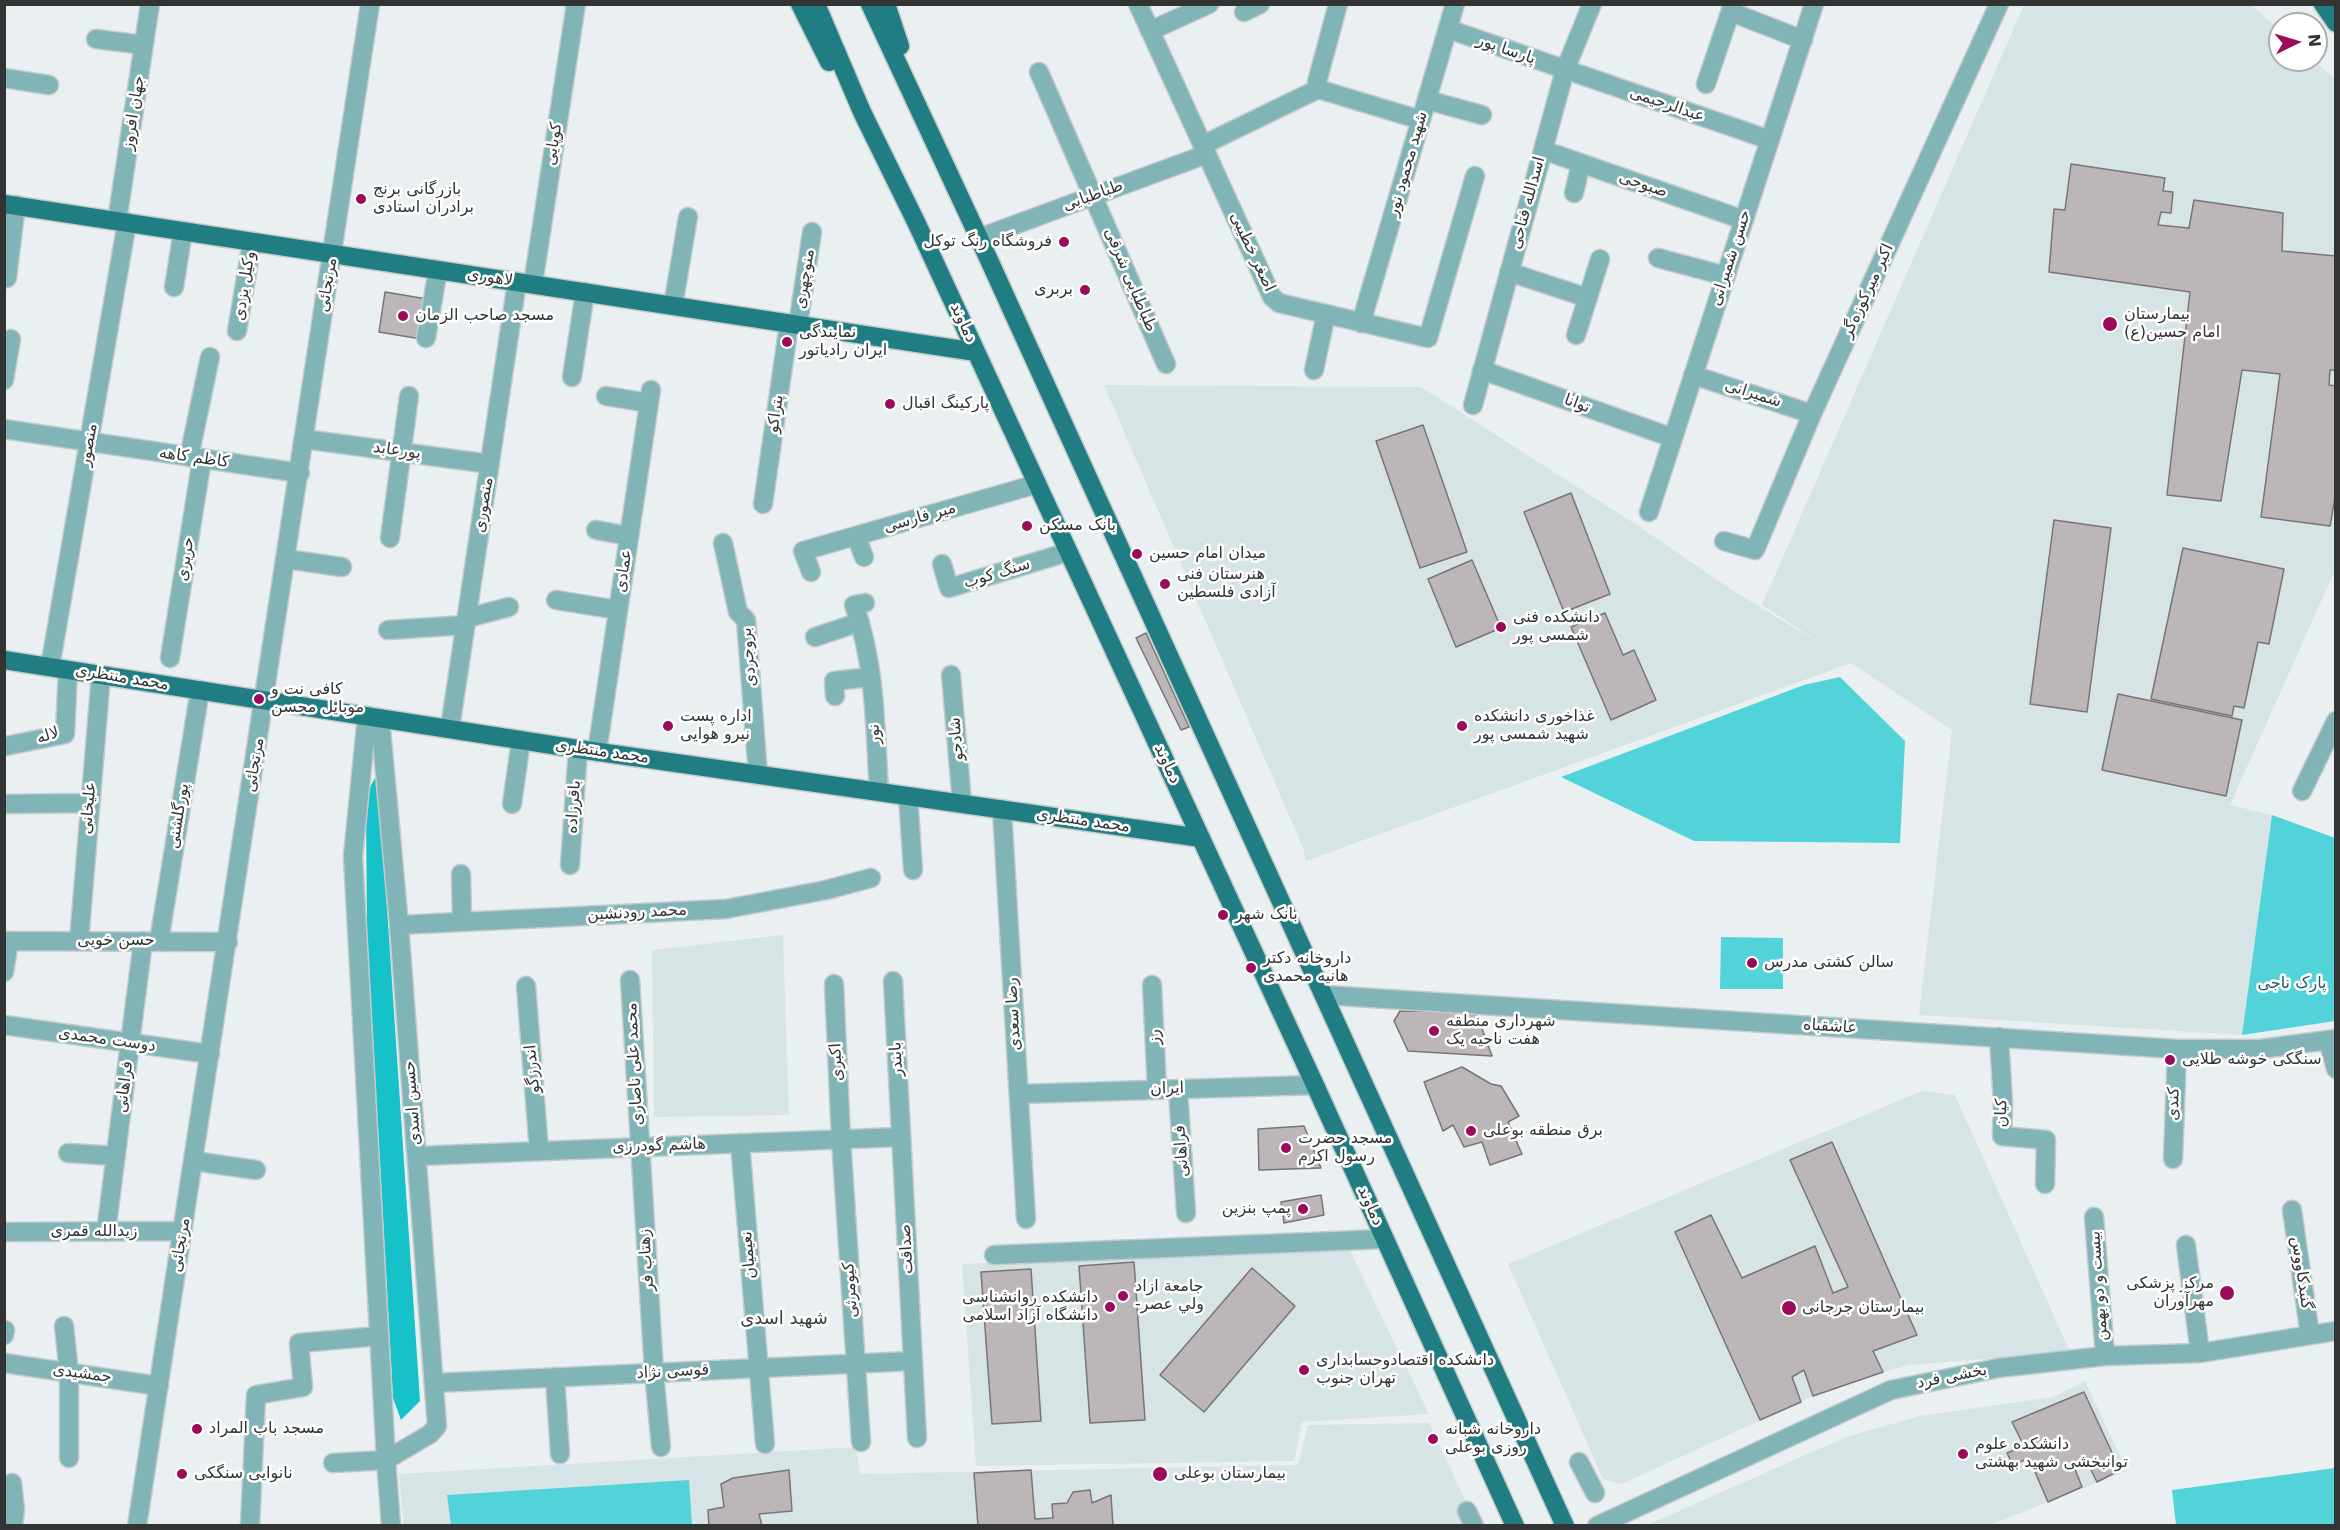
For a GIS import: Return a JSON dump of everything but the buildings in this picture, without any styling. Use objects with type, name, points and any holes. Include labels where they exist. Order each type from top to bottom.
[{"type":"main road","points":[[800,4],[826,58],[862,112]]},
{"type":"main road","name":"دماوند","points":[[816,4],[862,112],[1201,838],[1515,1526]]},
{"type":"main road","points":[[870,4],[1324,995],[1564,1526]]},
{"type":"main road","points":[[886,4],[900,43],[909,89]]},
{"type":"main road","points":[[2323,4],[2336,23]]},
{"type":"main road","name":"لاهوری","points":[[10,205],[976,352]]},
{"type":"main road","name":"محمد منتظری","points":[[4,660],[597,752],[1201,838]]},
{"type":"street","name":"جهان افروز","points":[[122,222],[150,4]]},
{"type":"street","name":"مرتجائی","points":[[137,1526],[370,4]]},
{"type":"street","name":"کوپایی","points":[[525,283],[576,4]]},
{"type":"street","name":"اصغر خطیبی","points":[[1137,4],[1272,297],[1279,303],[1428,338],[1475,176]]},
{"type":"street","points":[[1150,31],[1209,4]]},
{"type":"street","points":[[1338,4],[1317,82],[1318,89],[1421,120]]},
{"type":"street","name":"شهید محمود نور","points":[[1361,323],[1455,4]]},
{"type":"street","name":"اسدالله فتاحی","points":[[1473,405],[1565,70],[1592,4]]},
{"type":"street","name":"حسن شمیرانی","points":[[1649,512],[1814,4]]},
{"type":"street","name":"اکبر میرکوزه‌گر","points":[[1724,542],[1755,550],[1812,414],[1999,4]]},
{"type":"street","points":[[1706,84],[1732,8],[1803,40]]},
{"type":"street","name":"پارسا پور","points":[[1448,29],[1565,70]]},
{"type":"street","points":[[96,39],[144,45]]},
{"type":"street","name":"عبدالرحیمی","points":[[1565,70],[1770,140]]},
{"type":"street","name":"طباطبایی شرقی","points":[[1039,72],[1166,364]]},
{"type":"street","points":[[4,78],[49,85]]},
{"type":"street","name":"طباطبایی","points":[[978,238],[1094,196],[1205,150],[1318,89]]},
{"type":"street","points":[[1427,100],[1482,115]]},
{"type":"street","name":"صبوحی","points":[[1543,150],[1744,220]]},
{"type":"street","points":[[1574,193],[1581,163]]},
{"type":"street","points":[[7,278],[10,205]]},
{"type":"street","points":[[673,306],[688,217]]},
{"type":"street","name":"منصور","points":[[59,669],[89,442],[122,222]]},
{"type":"street","points":[[174,287],[183,231]]},
{"type":"street","name":"منوچهری","points":[[794,324],[812,232]]},
{"type":"street","name":"وکیل یزدی","points":[[237,331],[252,242]]},
{"type":"street","points":[[1658,258],[1726,276]]},
{"type":"street","points":[[1576,335],[1600,259]]},
{"type":"street","points":[[426,338],[438,270]]},
{"type":"street","points":[[1509,272],[1588,298]]},
{"type":"street","name":"منصوری","points":[[450,728],[490,464],[525,283]]},
{"type":"street","points":[[572,377],[585,292]]},
{"type":"street","points":[[1314,370],[1326,314]]},
{"type":"street","name":"پتراکو","points":[[764,504],[794,324]]},
{"type":"street","points":[[4,380],[11,339]]},
{"type":"street","name":"حریری","points":[[170,658],[210,357]]},
{"type":"street","name":"توانا","points":[[1482,370],[1673,438]]},
{"type":"street","name":"شمیرانی","points":[[1693,375],[1812,414]]},
{"type":"street","points":[[390,538],[409,396]]},
{"type":"street","name":"عمادی","points":[[597,752],[650,397],[606,396]]},
{"type":"street","name":"کاظم کاهه","points":[[4,429],[300,473]]},
{"type":"street","name":"پورعابد","points":[[304,439],[490,464]]},
{"type":"street","name":"میر فارسی","points":[[811,572],[803,551],[1037,484]]},
{"type":"street","points":[[596,530],[629,536]]},
{"type":"street","points":[[856,536],[864,557]]},
{"type":"street","name":"بروجردی","points":[[723,543],[738,612],[746,620],[758,775]]},
{"type":"street","name":"سنگ کوب","points":[[942,564],[949,588],[1068,552]]},
{"type":"street","points":[[286,560],[342,567]]},
{"type":"street","points":[[556,600],[618,610]]},
{"type":"street","points":[[815,637],[862,629],[854,605],[865,603]]},
{"type":"street","points":[[388,630],[466,621],[509,607]]},
{"type":"street","name":"نور","points":[[862,629],[871,677],[879,792]]},
{"type":"street","name":"لاله","points":[[6,746],[65,734],[59,669]]},
{"type":"street","name":"علیخانی","points":[[79,941],[101,675]]},
{"type":"street","name":"شادجو","points":[[951,675],[962,803]]},
{"type":"street","points":[[835,696],[834,681],[871,677]]},
{"type":"street","name":"پورگلشنی","points":[[151,941],[200,690]]},
{"type":"street","points":[[374,717],[353,856],[386,1460],[392,1526]]},
{"type":"street","name":"حسین اسدی","points":[[374,717],[399,925],[437,1426],[430,1434],[386,1460]]},
{"type":"street","points":[[2301,791],[2336,721]]},
{"type":"street","points":[[512,804],[521,740]]},
{"type":"street","name":"باقرزاده","points":[[570,865],[578,749]]},
{"type":"street","points":[[908,796],[913,870]]},
{"type":"street","points":[[4,804],[89,802]]},
{"type":"street","name":"رضا سعدی","points":[[1002,809],[1026,1219]]},
{"type":"street","points":[[461,874],[462,921]]},
{"type":"street","name":"محمد رودنشین","points":[[399,925],[726,909],[826,890],[871,878]]},
{"type":"street","points":[[4,972],[7,941]]},
{"type":"street","name":"حسن خویی","points":[[7,941],[228,942]]},
{"type":"street","name":"فراهانی","points":[[106,1232],[130,1043],[151,941]]},
{"type":"street","name":"محمد علی ناصاری","points":[[630,980],[639,1147]]},
{"type":"street","name":"بایندر","points":[[893,981],[902,1137]]},
{"type":"street","name":"اکبری","points":[[834,984],[841,1139]]},
{"type":"street","name":"رز","points":[[1152,985],[1157,1090]]},
{"type":"street","name":"اندرزگو","points":[[526,986],[540,1151]]},
{"type":"street","name":"عاشقباه","points":[[1324,995],[2177,1049],[2260,1049],[2332,1040]]},
{"type":"street","name":"دوست محمدی","points":[[4,1025],[210,1054]]},
{"type":"street","name":"کیان","points":[[1999,1037],[2003,1103],[2002,1137],[2046,1140],[2045,1184]]},
{"type":"street","points":[[2332,1040],[2336,1070]]},
{"type":"street","name":"کندی","points":[[2173,1159],[2177,1049]]},
{"type":"street","name":"ایران","points":[[1019,1094],[1315,1085]]},
{"type":"street","name":"فراهانی","points":[[1178,1089],[1186,1213]]},
{"type":"street","name":"هاشم گودرزی","points":[[417,1156],[902,1137]]},
{"type":"street","name":"صداقت","points":[[902,1137],[917,1438]]},
{"type":"street","name":"کیومرثی","points":[[841,1139],[861,1442]]},
{"type":"street","name":"نعیمیان","points":[[740,1143],[765,1444]]},
{"type":"street","name":"زهتاب فر","points":[[639,1147],[661,1447]]},
{"type":"street","points":[[68,1153],[116,1156]]},
{"type":"street","points":[[194,1161],[256,1170]]},
{"type":"street","name":"گنبدکاووس","points":[[2292,1210],[2310,1335]]},
{"type":"street","name":"بیست و دو بهمن","points":[[2094,1217],[2104,1356]]},
{"type":"street","name":"زیدالله قمری","points":[[4,1232],[183,1232]]},
{"type":"street","points":[[993,1255],[1385,1239]]},
{"type":"street","points":[[2186,1245],[2200,1353]]},
{"type":"street","points":[[64,1326],[69,1372],[69,1458]]},
{"type":"street","name":"بخشی فرد","points":[[1597,1526],[1891,1390],[1998,1368],[2104,1356],[2200,1353],[2336,1331]]},
{"type":"street","points":[[250,1526],[256,1395],[303,1387],[299,1343],[379,1336]]},
{"type":"street","name":"قوسی نژاد","points":[[434,1383],[913,1361]]},
{"type":"street","name":"جمشیدی","points":[[4,1363],[159,1386]]},
{"type":"street","points":[[555,1377],[560,1454]]},
{"type":"street","points":[[333,1463],[386,1460]]},
{"type":"street","points":[[1579,1462],[1595,1493]]},
{"type":"street","points":[[12,1483],[15,1509],[13,1526]]},
{"type":"shaded area","name":"بیمارستان امام حسین(ع)","points":[[2024,5],[2251,5],[2268,20],[2268,72],[2327,72],[2335,79],[2336,568],[2230,805],[2272,815],[2242,1035],[1919,1015],[1952,730],[1851,663],[1306,861],[1303,848],[1104,385],[1421,387],[1637,525],[1735,592],[1823,645],[1762,605]]},
{"type":"shaded area","points":[[378,773],[420,1401],[401,1420],[393,1398],[367,932],[366,805],[370,787]]},
{"type":"shaded area","points":[[783,935],[789,1115],[654,1117],[652,950]]},
{"type":"shaded area","name":"بیمارستان جرجانی","points":[[1922,1091],[1955,1095],[2070,1352],[1910,1365],[1883,1372],[1813,1396],[1622,1484],[1603,1479],[1508,1264]]},
{"type":"shaded area","points":[[1349,1249],[1429,1414],[1302,1422],[1294,1461],[976,1466],[962,1264]]},
{"type":"shaded area","name":"دانشکده علوم توانبخشی شهید بهشتی","points":[[2085,1381],[2127,1471],[1990,1525],[1645,1526],[1846,1437],[1920,1416],[2053,1397]]},
{"type":"shaded area","name":"بیمارستان بوعلی","points":[[1429,1423],[1477,1525],[404,1526],[399,1474],[856,1447],[860,1474],[1298,1465],[1308,1425]]},
{"type":"green space","points":[[1840,677],[1905,741],[1900,843],[1694,841],[1561,777],[1804,685]]},
{"type":"green space","name":"پارک ناجی","points":[[2272,815],[2335,838],[2335,1021],[2242,1035]]},
{"type":"green space","name":"سالن کشتی مدرس","points":[[1721,937],[1783,938],[1783,989],[1720,989]]},
{"type":"green space","points":[[2335,1468],[2335,1525],[2176,1525],[2172,1490]]},
{"type":"green space","points":[[689,1480],[692,1525],[451,1525],[447,1495]]},
{"type":"place","name":"بازرگانی برنج برادران استادی","points":[[361,199]]},
{"type":"place","name":"فروشگاه رنگ توکل","points":[[1064,242]]},
{"type":"place","name":"بربری","points":[[1085,290]]},
{"type":"place","name":"مسجد صاحب الزمان","points":[[403,316]]},
{"type":"place","name":"بیمارستان امام حسین(ع)","points":[[2110,324]]},
{"type":"place","name":"نمایندگی ایران رادیاتور","points":[[787,342]]},
{"type":"place","name":"پارکینگ اقبال","points":[[890,404]]},
{"type":"place","name":"بانک مسکن","points":[[1027,526]]},
{"type":"place","name":"میدان امام حسین","points":[[1137,554]]},
{"type":"place","name":"هنرستان فنی آزادی فلسطین","points":[[1165,584]]},
{"type":"place","name":"دانشکده فنی شمسی پور","points":[[1501,627]]},
{"type":"place","name":"کافی نت و موبایل محسن","points":[[259,699]]},
{"type":"place","name":"اداره پست نیرو هوایی","points":[[668,726]]},
{"type":"place","name":"غذاخوری دانشکده شهید شمسی پور","points":[[1462,726]]},
{"type":"place","name":"بانک شهر","points":[[1223,915]]},
{"type":"place","name":"سالن کشتی مدرس","points":[[1752,963]]},
{"type":"place","name":"داروخانه دکتر هانیه محمدی","points":[[1251,968]]},
{"type":"place","name":"شهرداری منطقه هفت ناحیه یک","points":[[1434,1031]]},
{"type":"place","name":"سنگکی خوشه طلایی","points":[[2170,1060]]},
{"type":"place","name":"برق منطقه بوعلی","points":[[1471,1131]]},
{"type":"place","name":"مسجد حضرت رسول اکرم","points":[[1286,1148]]},
{"type":"place","name":"پمپ بنزین","points":[[1303,1209]]},
{"type":"place","name":"مرکز پزشکی مهرآوران","points":[[2227,1293]]},
{"type":"place","name":"جامعة ازاد -ولي عصر","points":[[1123,1296]]},
{"type":"place","name":"دانشکده روانشناسی دانشگاه آزاد اسلامی","points":[[1110,1307]]},
{"type":"place","name":"بیمارستان جرجانی","points":[[1789,1308]]},
{"type":"place","name":"دانشکده اقتصادوحسابداری تهران جنوب","points":[[1304,1370]]},
{"type":"place","name":"مسجد باب المراد","points":[[197,1429]]},
{"type":"place","name":"داروخانه شبانه روزی بوعلی","points":[[1433,1439]]},
{"type":"place","name":"دانشکده علوم توانبخشی شهید بهشتی","points":[[1963,1454]]},
{"type":"place","name":"نانوایی سنگکی","points":[[182,1474]]},
{"type":"place","name":"بیمارستان بوعلی","points":[[1160,1474]]},
{"type":"district","name":"شهید اسدی","points":[[784,1319]]}]
